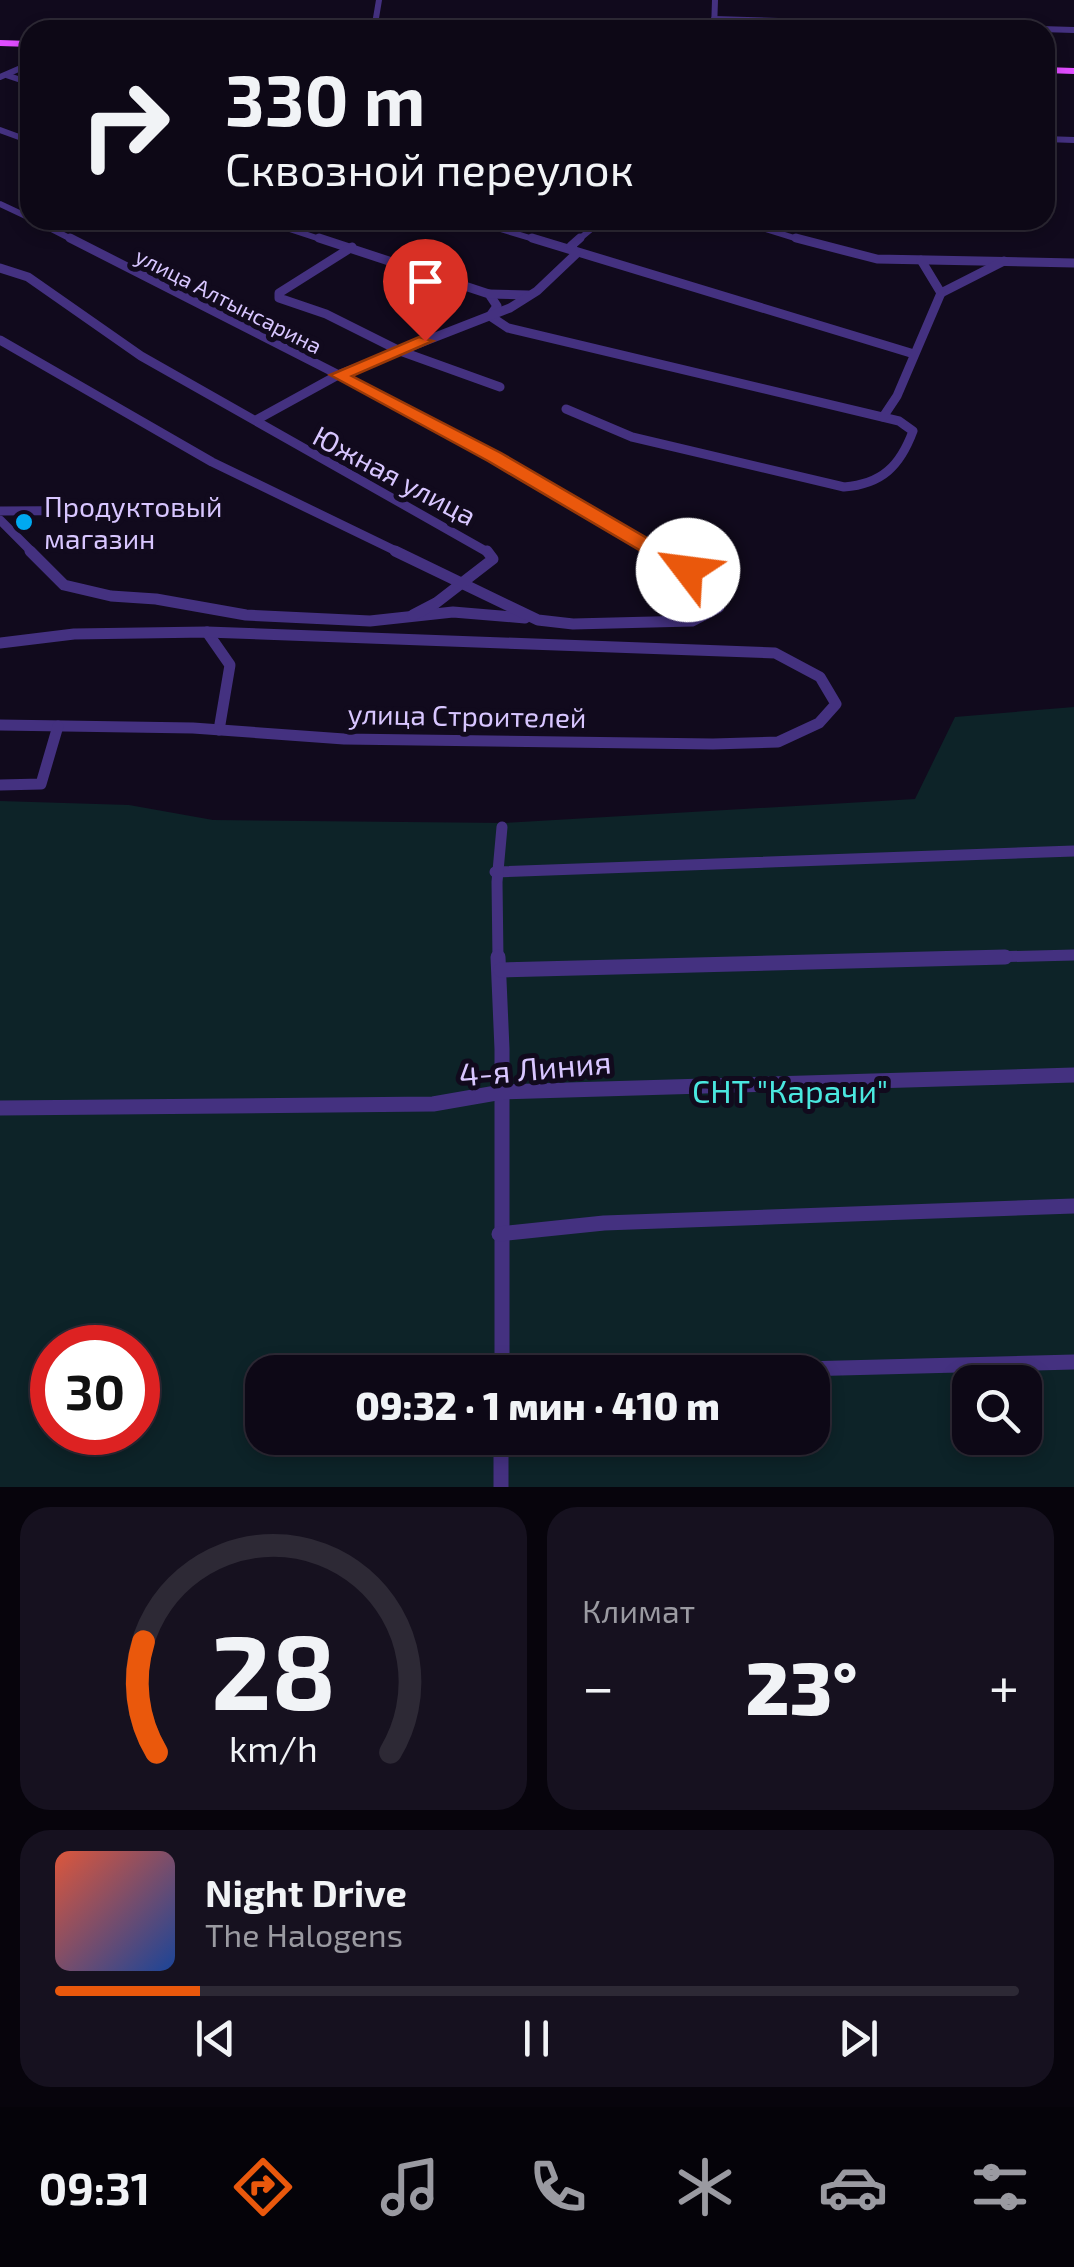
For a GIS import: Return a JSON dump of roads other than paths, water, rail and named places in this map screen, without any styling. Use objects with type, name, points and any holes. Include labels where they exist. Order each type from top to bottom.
[{"type":"street","points":[[714,20],[715,0]]},
{"type":"street","name":"улица Алтынсарина","points":[[54,230],[494,457],[720,589],[719,607],[692,621],[573,624],[538,620]]},
{"type":"street","points":[[295,230],[489,294],[518,296],[537,292]]},
{"type":"street","points":[[502,230],[914,354]]},
{"type":"street","points":[[576,254],[574,240],[588,230]]},
{"type":"street","points":[[769,230],[840,252],[921,260],[1074,263]]},
{"type":"street","points":[[352,247],[279,293],[279,298],[326,314],[400,351],[500,386]]},
{"type":"street","points":[[258,419],[338,375],[490,316],[537,292],[576,254]]},
{"type":"street","points":[[921,260],[942,293]]},
{"type":"street","points":[[883,417],[898,396],[942,293],[1004,262]]},
{"type":"street","name":"Южная улица","points":[[0,268],[15,270],[39,284],[104,333],[258,419],[273,434],[456,536],[485,548],[494,560],[462,583]]},
{"type":"street","points":[[489,294],[497,306],[490,316]]},
{"type":"street","points":[[490,316],[508,328],[555,342],[899,420],[914,431],[907,450],[889,474],[869,486],[844,487],[632,437],[566,409]]},
{"type":"street","points":[[0,340],[212,462],[538,620]]},
{"type":"street","points":[[0,511],[170,510],[178,505]]},
{"type":"street","points":[[0,520],[64,585],[80,589],[246,615],[370,620],[453,612],[538,620]]},
{"type":"street","points":[[414,615],[462,583]]},
{"type":"street","points":[[0,643],[74,634],[207,632],[230,665],[219,730]]},
{"type":"street","name":"улица Строителей","points":[[0,725],[219,730],[344,739],[778,742],[819,723],[836,704],[830,684],[814,670],[775,653],[207,632]]},
{"type":"street","points":[[0,784],[41,784],[58,726]]},
{"type":"street","points":[[502,827],[495,872],[501,970],[502,1355]]},
{"type":"street","points":[[495,872],[1074,852]]},
{"type":"street","points":[[501,970],[1074,956]]},
{"type":"street","name":"4-я Линия","points":[[0,1108],[433,1104],[502,1092],[1074,1075]]},
{"type":"street","points":[[499,1234],[604,1223],[1074,1206]]},
{"type":"street","points":[[830,1368],[1074,1362]]},
{"type":"street","points":[[501,1487],[502,1455]]},
{"type":"place","name":"Продуктовый магазин","points":[[24,522]]},
{"type":"park label","name":"СНТ \"Карачи\"","points":[[790,1090]]}]
